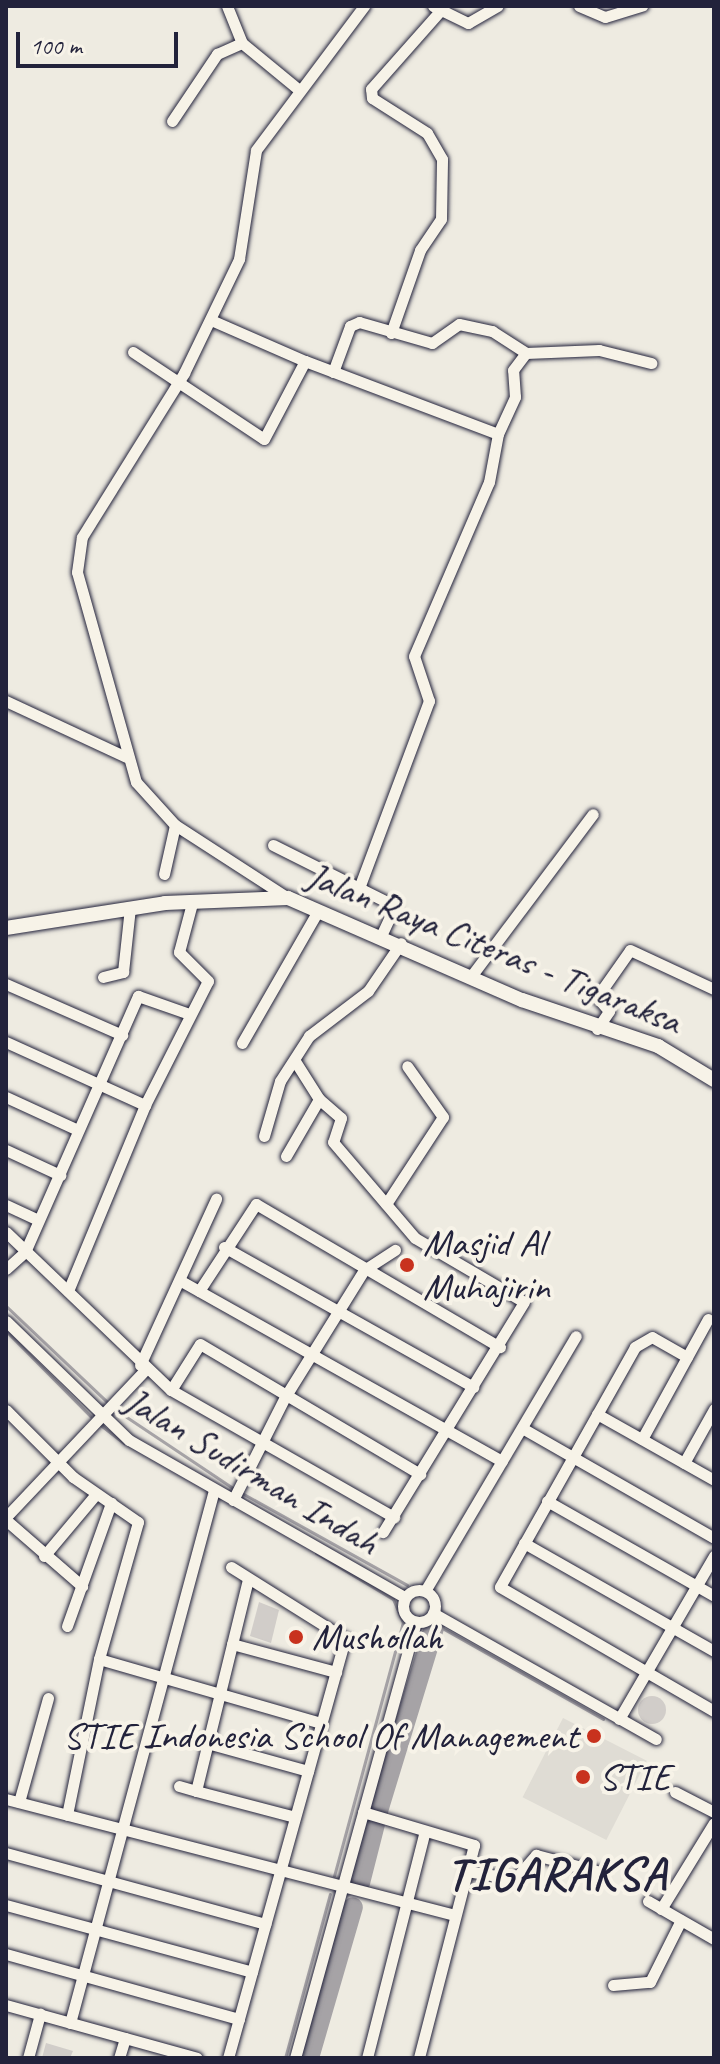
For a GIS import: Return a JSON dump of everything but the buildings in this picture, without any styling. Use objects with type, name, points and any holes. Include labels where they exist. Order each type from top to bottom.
[{"type":"main road","name":"Jalan Raya Citeras - Tigaraksa","points":[[6,928],[130,908],[288,898],[380,938],[401,943],[597,1029],[658,1046],[712,1075]]},
{"type":"street","points":[[227,6],[242,43],[298,89]]},
{"type":"street","points":[[288,898],[175,825],[147,799],[126,757],[77,572],[82,537],[211,320],[246,237],[256,150],[298,89],[364,6]]},
{"type":"street","points":[[391,333],[420,250],[441,219],[443,179],[427,133],[372,98],[371,89],[437,8],[480,22],[497,6]]},
{"type":"street","points":[[579,6],[605,17],[642,6]]},
{"type":"street","points":[[172,121],[217,54],[242,43]]},
{"type":"street","points":[[211,320],[305,361],[498,434]]},
{"type":"street","points":[[333,372],[353,324],[438,343],[459,324],[492,331],[526,353],[599,350],[651,363]]},
{"type":"street","points":[[133,352],[175,384],[264,439],[305,361]]},
{"type":"street","points":[[359,888],[429,701],[414,656],[489,482],[498,434],[515,397],[513,370],[526,353]]},
{"type":"street","points":[[6,701],[126,757]]},
{"type":"street","points":[[472,975],[593,814]]},
{"type":"street","points":[[164,874],[175,825]]},
{"type":"street","points":[[273,845],[395,906],[380,938]]},
{"type":"street","points":[[68,1291],[145,1105],[208,979],[179,952],[192,903]]},
{"type":"street","points":[[103,977],[123,972],[130,908]]},
{"type":"street","points":[[242,1043],[318,911]]},
{"type":"street","points":[[264,1136],[280,1081],[309,1036],[383,974],[401,943]]},
{"type":"street","points":[[597,1029],[609,1011],[597,997],[630,950],[714,989]]},
{"type":"street","points":[[6,984],[122,1035]]},
{"type":"street","points":[[6,1269],[25,1252],[78,1130],[144,994],[189,1014]]},
{"type":"street","points":[[6,1042],[145,1105]]},
{"type":"street","points":[[295,1061],[319,1099],[341,1118],[333,1142],[421,1243],[522,1299],[500,1347],[383,1532]]},
{"type":"street","points":[[386,1204],[443,1117],[407,1066]]},
{"type":"street","points":[[6,1097],[78,1130]]},
{"type":"street","points":[[286,1156],[319,1099]]},
{"type":"street","points":[[6,1150],[60,1175]]},
{"type":"street","points":[[82,1586],[44,1556],[6,1519],[55,1459],[142,1367],[216,1199]]},
{"type":"street","points":[[199,1291],[224,1247],[256,1204],[500,1347]]},
{"type":"street","points":[[6,1205],[38,1220]]},
{"type":"street","points":[[6,1232],[142,1367],[171,1390],[394,1517]]},
{"type":"street","points":[[224,1247],[473,1387]]},
{"type":"street","points":[[233,1500],[285,1397],[364,1270],[395,1250]]},
{"type":"street","points":[[181,1281],[502,1461]]},
{"type":"street","points":[[642,1439],[708,1319]]},
{"type":"street","name":"Jalan Sudirman Indah","points":[[6,1321],[99,1414],[214,1490],[404,1597]]},
{"type":"street","points":[[416,1622],[405,1615],[404,1597],[425,1591],[576,1336]]},
{"type":"street","points":[[687,1357],[652,1337],[642,1340],[500,1587],[714,1711]]},
{"type":"street","points":[[171,1390],[200,1344],[420,1474]]},
{"type":"street","points":[[6,1410],[96,1494],[138,1522],[99,1659],[67,1815]]},
{"type":"street","points":[[597,1414],[714,1480]]},
{"type":"street","points":[[684,1463],[712,1417]]},
{"type":"street","points":[[522,1428],[714,1538]]},
{"type":"street","points":[[70,2023],[214,1490]]},
{"type":"street","points":[[44,1556],[96,1494]]},
{"type":"street","points":[[547,1501],[714,1596]]},
{"type":"street","points":[[67,1626],[111,1503]]},
{"type":"street","points":[[524,1543],[714,1651]]},
{"type":"street","points":[[619,1719],[714,1556]]},
{"type":"street","points":[[228,2058],[321,1723],[348,1640],[231,1567]]},
{"type":"street","points":[[196,1791],[248,1579]]},
{"type":"street","points":[[425,1591],[435,1601],[433,1613]]},
{"type":"street","points":[[295,2058],[416,1622],[433,1613]]},
{"type":"street","points":[[433,1613],[656,1739]]},
{"type":"street","points":[[232,1644],[336,1672]]},
{"type":"street","points":[[99,1659],[321,1723]]},
{"type":"street","points":[[19,1802],[48,1698]]},
{"type":"street","points":[[207,1743],[308,1771]]},
{"type":"street","points":[[179,1786],[295,1817]]},
{"type":"street","points":[[675,1792],[714,1812]]},
{"type":"street","points":[[6,1799],[342,1890],[405,1901],[453,1915]]},
{"type":"street","points":[[363,1812],[471,1842],[467,1871],[453,1915],[419,2058]]},
{"type":"street","points":[[661,1909],[714,1823]]},
{"type":"street","points":[[367,2058],[425,1831]]},
{"type":"street","points":[[6,1853],[265,1924]]},
{"type":"street","points":[[467,1871],[515,1879],[536,1855],[600,1872]]},
{"type":"street","points":[[648,1901],[714,1939]]},
{"type":"street","points":[[6,1905],[252,1972]]},
{"type":"street","points":[[613,1985],[650,1982],[681,1920]]},
{"type":"street","points":[[6,1954],[239,2019]]},
{"type":"street","points":[[6,2005],[197,2058]]},
{"type":"street","points":[[28,2058],[40,2014]]},
{"type":"street","points":[[119,2058],[125,2038]]},
{"type":"shaded area","points":[[259,1602],[279,1610],[271,1643],[250,1636]]},
{"type":"shaded area","points":[[652,1696],[662,1700],[666,1710],[662,1720],[652,1724],[642,1720],[638,1710],[642,1700]]},
{"type":"shaded area","name":"STIE","points":[[563,1718],[647,1761],[606,1840],[523,1797]]},
{"type":"shaded area","points":[[46,2043],[73,2051],[70,2058],[42,2058]]},
{"type":"waterway","points":[[6,1306],[107,1402]]},
{"type":"waterway","points":[[6,1331],[90,1416]]},
{"type":"waterway","points":[[113,1408],[233,1488]]},
{"type":"waterway","points":[[98,1423],[124,1443]]},
{"type":"waterway","points":[[240,1492],[407,1585]]},
{"type":"waterway","points":[[316,1553],[393,1599],[403,1622],[334,1876]]},
{"type":"waterway","points":[[435,1624],[603,1719]]},
{"type":"waterway","points":[[378,1811],[435,1624]]},
{"type":"waterway","points":[[360,1883],[375,1824]]},
{"type":"waterway","points":[[285,2058],[330,1894]]},
{"type":"waterway","points":[[309,2058],[353,1907]]},
{"type":"place","name":"Masjid Al Muhajirin","points":[[407,1265]]},
{"type":"place","name":"Mushollah","points":[[296,1637]]},
{"type":"place","name":"STIE Indonesia School Of Management","points":[[594,1736]]},
{"type":"place","name":"STIE","points":[[583,1777]]},
{"type":"district","name":"TIGARAKSA","points":[[557,1874]]}]
